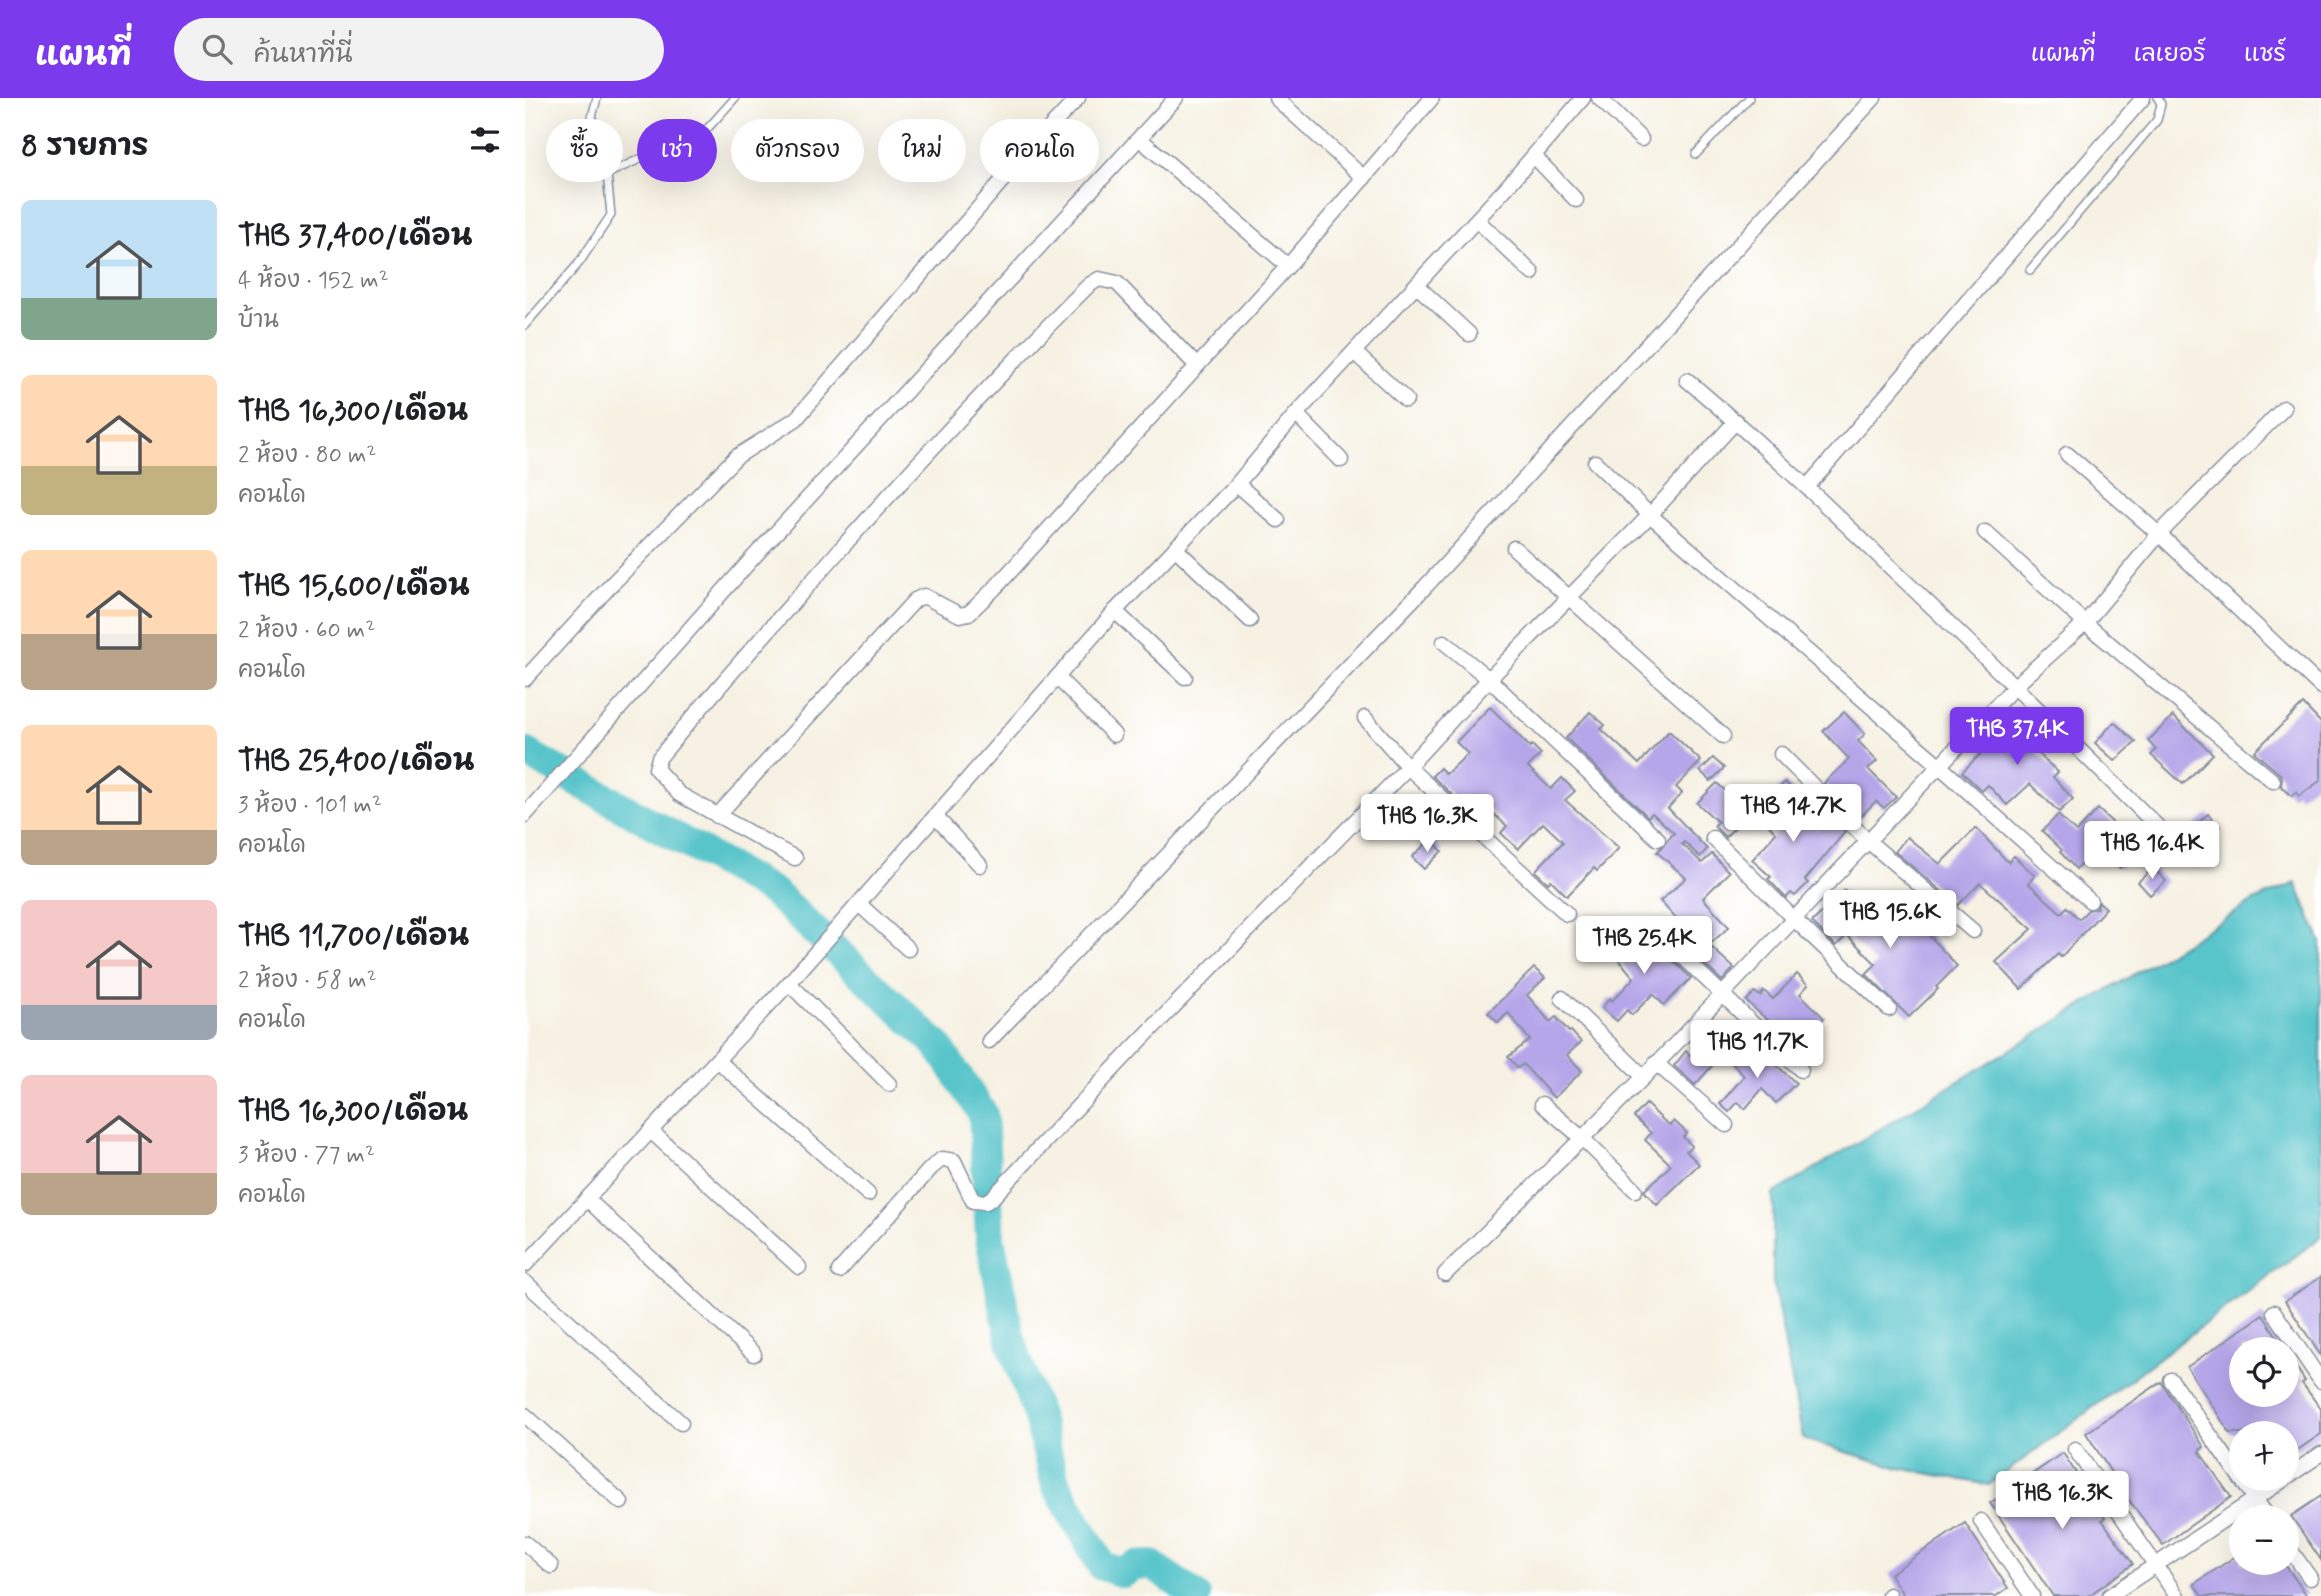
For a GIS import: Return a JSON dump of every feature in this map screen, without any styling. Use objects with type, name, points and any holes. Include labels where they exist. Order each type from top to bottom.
[{"type":"street","points":[[525,679],[611,585],[736,457],[796,419],[1026,153],[1078,98]]},
{"type":"street","points":[[525,815],[750,561],[1176,98]]},
{"type":"street","points":[[1276,98],[1364,178]]},
{"type":"street","points":[[717,816],[915,600],[925,596],[960,615],[969,612],[996,587],[1288,266],[1432,98]]},
{"type":"street","points":[[525,1265],[789,983],[1115,611],[1237,484],[1296,414],[1477,220],[1583,98]]},
{"type":"street","points":[[1599,98],[1641,139]]},
{"type":"street","points":[[989,1041],[1425,587],[1874,98]]},
{"type":"street","points":[[1807,487],[2143,98]]},
{"type":"street","points":[[1140,139],[1288,266]]},
{"type":"street","points":[[1534,156],[1576,200]]},
{"type":"street","points":[[1477,220],[1532,273]]},
{"type":"street","points":[[795,858],[679,794],[656,769],[659,758],[713,692],[881,504],[1022,352],[1089,285],[1099,279],[1117,283],[1197,366]]},
{"type":"street","points":[[1416,285],[1469,334]]},
{"type":"street","points":[[1354,352],[1406,400]]},
{"type":"street","points":[[1687,380],[1807,487],[2167,836]]},
{"type":"street","points":[[1445,1274],[1644,1077],[2015,686],[2085,623],[2159,534],[2284,408]]},
{"type":"street","points":[[1296,414],[1341,460]]},
{"type":"street","points":[[839,1271],[942,1158],[954,1161],[973,1201],[986,1202],[993,1197],[1133,1048],[1650,515],[1736,421]]},
{"type":"street","points":[[2067,454],[2159,534],[2321,687]]},
{"type":"street","points":[[1595,462],[1650,515],[2090,901]]},
{"type":"street","points":[[1237,484],[1278,520]]},
{"type":"street","points":[[1985,532],[2085,623],[2273,781]]},
{"type":"street","points":[[1175,548],[1250,620]]},
{"type":"street","points":[[1514,548],[1723,736]]},
{"type":"street","points":[[1115,611],[1185,677]]},
{"type":"street","points":[[1444,642],[1489,679],[1658,839]]},
{"type":"street","points":[[1058,677],[1114,735]]},
{"type":"street","points":[[1365,718],[1408,767],[1567,914]]},
{"type":"street","points":[[1781,754],[1868,841],[1973,931]]},
{"type":"street","points":[[936,817],[980,865]]},
{"type":"street","points":[[1713,838],[1889,1009]]},
{"type":"street","points":[[859,904],[908,949]]},
{"type":"street","points":[[1655,930],[1801,1070]]},
{"type":"street","points":[[789,983],[889,1084]]},
{"type":"street","points":[[1562,998],[1644,1077]]},
{"type":"street","points":[[717,1060],[868,1194]]},
{"type":"street","points":[[1656,1063],[1726,1125]]},
{"type":"street","points":[[1542,1104],[1582,1138],[1635,1190]]},
{"type":"street","points":[[651,1131],[799,1267]]},
{"type":"street","points":[[587,1199],[754,1354]]},
{"type":"street","points":[[525,1282],[681,1423]]},
{"type":"street","points":[[2274,1312],[2321,1381]]},
{"type":"street","points":[[2171,1380],[2260,1505]]},
{"type":"street","points":[[525,1415],[621,1502]]},
{"type":"street","points":[[2075,1449],[2177,1596]]},
{"type":"street","points":[[2299,1469],[2321,1454]]},
{"type":"street","points":[[2109,1596],[2267,1491]]},
{"type":"street","points":[[1981,1521],[2032,1596]]},
{"type":"street","points":[[525,1543],[551,1566]]},
{"type":"street","points":[[2299,1562],[2310,1578]]},
{"type":"lane","points":[[593,119],[597,98]]},
{"type":"lane","points":[[623,167],[708,128],[735,98]]},
{"type":"lane","points":[[1696,154],[1749,98]]},
{"type":"lane","points":[[2030,270],[2157,120],[2161,104],[2158,98]]},
{"type":"lane","points":[[525,325],[579,263],[611,215],[608,182]]},
{"type":"water","points":[[2296,883],[2321,942],[2321,1237],[1989,1485],[1899,1468],[1803,1439],[1773,1282],[1773,1194],[2256,900]]},
{"type":"building","points":[[2303,704],[2321,723],[2321,780],[2299,796],[2296,792],[2292,796],[2281,786],[2280,774],[2254,752]]},
{"type":"building","points":[[1490,707],[1530,747],[1532,745],[1541,754],[1528,767],[1551,789],[1562,778],[1575,791],[1565,800],[1619,848],[1597,871],[1594,868],[1567,896],[1551,880],[1548,883],[1535,871],[1563,842],[1543,823],[1518,849],[1501,833],[1507,826],[1485,806],[1475,816],[1432,776],[1440,768],[1446,774],[1468,754],[1456,742]]},
{"type":"building","points":[[1590,712],[1605,725],[1601,729],[1639,764],[1669,731],[1701,761],[1676,787],[1682,793],[1668,808],[1707,849],[1700,857],[1684,842],[1682,844],[1702,863],[1712,854],[1729,872],[1703,898],[1729,927],[1709,945],[1734,968],[1722,981],[1675,936],[1684,927],[1660,901],[1686,878],[1657,852],[1674,833],[1652,813],[1648,817],[1566,738]]},
{"type":"building","points":[[1844,712],[1865,734],[1858,741],[1877,761],[1868,769],[1896,797],[1884,808],[1876,801],[1859,818],[1824,783],[1849,759],[1823,731]]},
{"type":"building","points":[[2019,716],[2042,738],[2032,748],[2058,772],[2053,777],[2073,799],[2059,812],[2030,784],[2007,805],[1988,785],[1982,791],[1962,772]]},
{"type":"building","points":[[2173,716],[2213,754],[2183,784],[2151,755],[2156,750],[2148,741]]},
{"type":"building","points":[[2114,722],[2136,742],[2115,761],[2095,743]]},
{"type":"building","points":[[1713,758],[1724,768],[1711,781],[1700,771]]},
{"type":"building","points":[[1785,782],[1794,791],[1784,801],[1816,830],[1830,817],[1845,832],[1805,880],[1808,883],[1795,896],[1791,893],[1786,898],[1768,879],[1771,877],[1752,860],[1776,833],[1755,811]]},
{"type":"building","points":[[1717,783],[1750,813],[1725,837],[1714,826],[1718,822],[1697,803]]},
{"type":"building","points":[[2098,809],[2116,826],[2112,830],[2136,851],[2120,868],[2098,849],[2076,869],[2060,852],[2062,850],[2042,831],[2058,815],[2076,832]]},
{"type":"building","points":[[2208,814],[2220,827],[2206,841],[2193,827]]},
{"type":"building","points":[[1976,828],[2008,862],[2014,856],[2035,876],[2028,883],[2061,913],[2067,907],[2079,919],[2088,910],[2097,908],[2099,902],[2106,908],[2061,957],[2058,954],[2021,989],[1996,962],[2032,929],[1980,883],[1958,905],[1895,852],[1907,837],[1940,864]]},
{"type":"building","points":[[1431,839],[1442,851],[1424,869],[1412,857]]},
{"type":"building","points":[[2153,868],[2166,881],[2150,895],[2138,882]]},
{"type":"building","points":[[1845,890],[1876,921],[1892,903],[1918,923],[1957,966],[1909,1017],[1866,974],[1876,964],[1847,935],[1836,946],[1812,922]]},
{"type":"building","points":[[1631,929],[1654,953],[1659,947],[1691,978],[1664,1005],[1653,994],[1632,1015],[1627,1010],[1617,1021],[1602,1008],[1634,978],[1610,949]]},
{"type":"building","points":[[1534,968],[1545,978],[1527,995],[1550,1022],[1556,1017],[1581,1042],[1567,1055],[1582,1071],[1554,1098],[1523,1064],[1518,1068],[1508,1057],[1530,1040],[1508,1013],[1498,1023],[1488,1013]]},
{"type":"building","points":[[1797,974],[1808,985],[1800,994],[1824,1018],[1798,1044],[1776,1022],[1773,1025],[1746,1001],[1755,992],[1760,996],[1764,991],[1773,999]]},
{"type":"building","points":[[1753,1044],[1796,1083],[1776,1103],[1762,1089],[1745,1109],[1738,1102],[1729,1112],[1720,1104],[1744,1076],[1733,1064]]},
{"type":"building","points":[[1686,1051],[1696,1061],[1701,1056],[1712,1066],[1695,1085],[1674,1066]]},
{"type":"building","points":[[1646,1104],[1670,1125],[1674,1121],[1687,1133],[1683,1137],[1692,1146],[1686,1151],[1699,1164],[1657,1205],[1644,1191],[1671,1165],[1645,1140],[1651,1133],[1634,1117]]},
{"type":"building","points":[[2321,1277],[2321,1356],[2285,1301]]},
{"type":"building","points":[[2263,1315],[2277,1337],[2231,1337]]},
{"type":"building","points":[[2229,1338],[2229,1407],[2299,1407],[2299,1372],[2305,1381],[2302,1383],[2321,1409],[2321,1434],[2299,1449],[2299,1421],[2229,1421],[2229,1431],[2187,1367]]},
{"type":"building","points":[[2161,1382],[2204,1447],[2199,1451],[2231,1497],[2163,1545],[2128,1499],[2086,1433]]},
{"type":"building","points":[[2063,1453],[2105,1518],[2102,1520],[2133,1564],[2088,1596],[2053,1596],[1990,1503]]},
{"type":"building","points":[[2321,1496],[2321,1560],[2299,1528],[2299,1511]]},
{"type":"building","points":[[1965,1523],[2008,1588],[1996,1596],[1904,1596],[1890,1574]]},
{"type":"building","points":[[2229,1561],[2229,1575],[2292,1575],[2307,1596],[2202,1596],[2194,1584]]},
{"type":"waterway","points":[[525,752],[773,892],[938,1046],[983,1114],[990,1238],[1011,1341],[1038,1418],[1056,1485],[1102,1566],[1123,1573],[1135,1566],[1152,1565],[1196,1596]]}]
